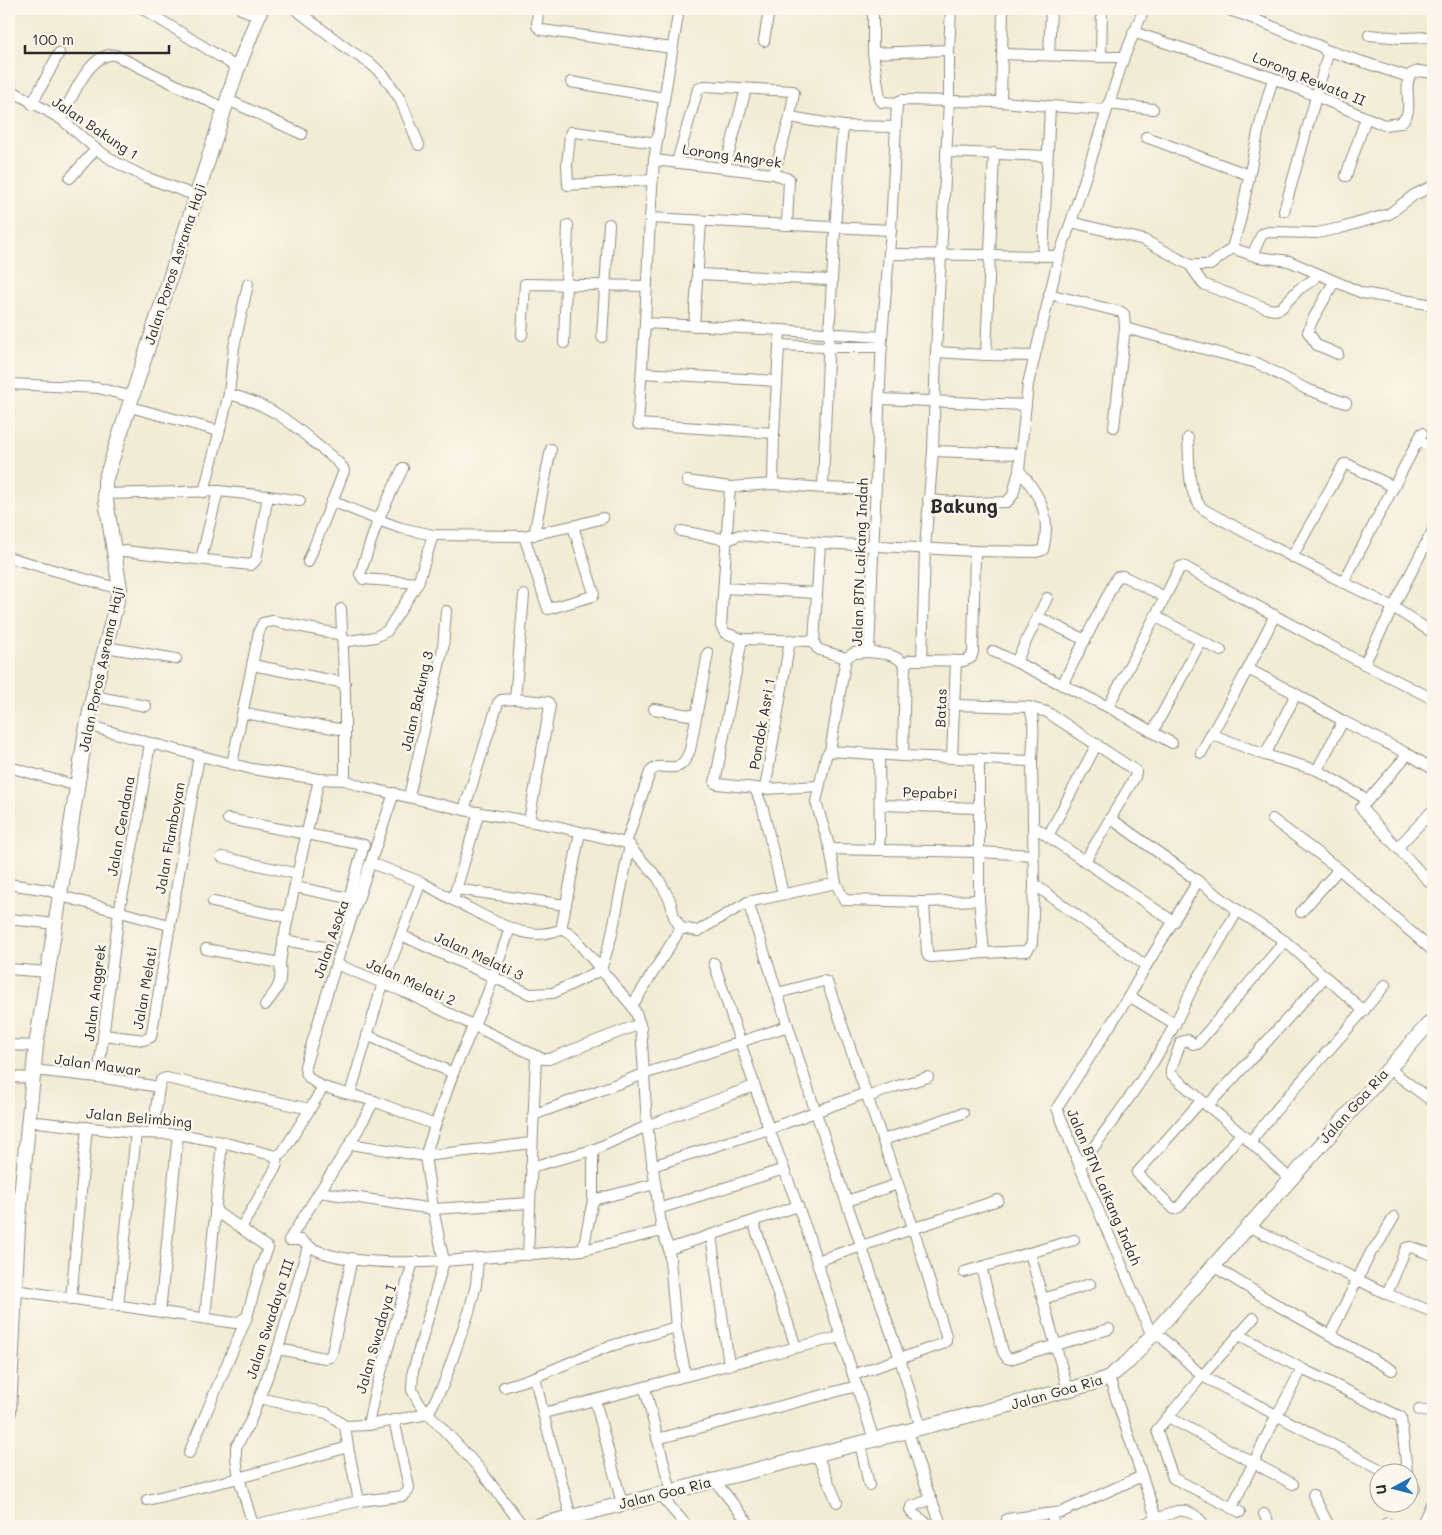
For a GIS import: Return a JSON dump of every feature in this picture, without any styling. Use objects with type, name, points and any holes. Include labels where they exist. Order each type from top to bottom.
[{"type":"street","points":[[143,9],[238,68]]},
{"type":"street","points":[[241,9],[260,12]]},
{"type":"street","points":[[295,9],[349,50],[371,64],[385,77],[400,99],[419,145]]},
{"type":"street","points":[[538,9],[536,26],[542,30],[672,48]]},
{"type":"street","points":[[679,9],[651,180],[645,323],[638,424],[774,433]]},
{"type":"street","points":[[764,42],[769,9]]},
{"type":"street","points":[[873,9],[874,53],[882,102],[897,103],[902,100],[1001,102],[1050,106],[1153,109]]},
{"type":"street","points":[[922,660],[925,548],[933,452],[936,352],[950,101],[949,50],[951,9]]},
{"type":"street","points":[[1001,102],[1003,9]]},
{"type":"street","points":[[1048,55],[1051,9]]},
{"type":"street","points":[[1101,57],[1102,9]]},
{"type":"street","points":[[928,500],[969,503],[1007,502],[1013,495],[1019,470],[1019,454],[1034,356],[1059,256],[1124,57],[1144,9]]},
{"type":"street","points":[[1226,9],[1272,26],[1326,50],[1409,77],[1414,72],[1433,73]]},
{"type":"street","name":"Jalan Poros Asrama Haji","points":[[9,1412],[18,1218],[36,1046],[87,725],[120,589],[105,494],[106,475],[238,68],[260,12]]},
{"type":"street","name":"Lorong Rewata II","points":[[1134,32],[1273,78],[1384,125],[1395,125],[1404,121],[1408,112],[1409,77]]},
{"type":"street","points":[[1369,35],[1402,38],[1433,36]]},
{"type":"street","points":[[874,53],[949,50]]},
{"type":"street","points":[[1284,211],[1315,96],[1328,60],[1326,50]]},
{"type":"street","points":[[32,104],[59,53]]},
{"type":"street","points":[[60,119],[90,66],[110,54],[302,134]]},
{"type":"street","points":[[1002,54],[1124,57]]},
{"type":"street","points":[[1071,222],[1144,240],[1190,265],[1210,266],[1232,248],[1273,78]]},
{"type":"street","points":[[571,82],[664,98]]},
{"type":"street","points":[[677,162],[699,88],[723,87],[794,91],[790,118],[774,174]]},
{"type":"street","points":[[725,168],[746,88]]},
{"type":"street","name":"Jalan Bakung 1","points":[[9,89],[60,119],[116,163],[145,177],[197,196]]},
{"type":"street","name":"Jalan BTN Laikang Indah","points":[[897,103],[891,230],[882,342],[869,652],[896,657],[905,667]]},
{"type":"street","points":[[1043,256],[1050,106]]},
{"type":"street","points":[[790,118],[843,126],[896,127]]},
{"type":"street","points":[[1346,176],[1366,118]]},
{"type":"street","points":[[823,488],[827,347],[834,226],[843,126]]},
{"type":"street","points":[[651,180],[568,185],[567,164],[570,135],[571,132],[574,132],[656,143]]},
{"type":"street","points":[[1146,138],[1249,175]]},
{"type":"street","points":[[70,178],[96,149]]},
{"type":"street","points":[[946,152],[1047,156]]},
{"type":"street","points":[[986,355],[994,154]]},
{"type":"street","name":"Lorong Angrek","points":[[654,160],[774,174],[789,179],[787,225]]},
{"type":"street","points":[[1252,255],[1262,234],[1269,232],[1317,233],[1341,228],[1389,214],[1414,195],[1433,186]]},
{"type":"street","points":[[650,218],[891,230]]},
{"type":"street","points":[[694,326],[701,222]]},
{"type":"street","points":[[564,343],[568,224]]},
{"type":"street","points":[[602,338],[609,224]]},
{"type":"street","points":[[1232,248],[1252,255],[1289,261],[1362,293],[1433,305]]},
{"type":"street","points":[[889,254],[1059,256]]},
{"type":"street","points":[[1190,265],[1203,284],[1275,310],[1282,308],[1299,289],[1313,280],[1317,274]]},
{"type":"street","points":[[697,274],[831,280]]},
{"type":"street","points":[[1334,282],[1308,332],[1317,344],[1338,354]]},
{"type":"street","points":[[204,492],[229,394],[234,347],[248,284]]},
{"type":"street","points":[[522,335],[525,284],[646,286]]},
{"type":"street","points":[[1049,294],[1121,312],[1125,317],[1114,427]]},
{"type":"street","points":[[645,323],[828,333],[882,342]]},
{"type":"street","points":[[1125,328],[1257,363],[1306,389],[1346,403]]},
{"type":"street","points":[[773,484],[780,330]]},
{"type":"street","points":[[779,345],[827,347],[882,342]]},
{"type":"street","points":[[936,352],[1034,356]]},
{"type":"street","points":[[642,373],[777,381]]},
{"type":"street","points":[[9,384],[98,388],[131,402],[219,431]]},
{"type":"street","points":[[229,394],[272,410],[341,465],[344,470],[308,562]]},
{"type":"street","points":[[881,399],[1026,405]]},
{"type":"street","points":[[1343,583],[1420,437],[1433,448]]},
{"type":"street","points":[[1188,438],[1192,489],[1200,506],[1292,557],[1393,607],[1433,633]]},
{"type":"street","points":[[551,450],[529,535],[547,608],[551,609],[591,598],[594,594],[573,526]]},
{"type":"street","points":[[933,452],[1019,454]]},
{"type":"street","points":[[1292,557],[1344,464],[1394,487]]},
{"type":"street","points":[[403,468],[378,520],[360,571],[360,576],[363,579],[418,583]]},
{"type":"street","points":[[682,532],[728,540],[740,535],[820,543],[1036,552],[1043,550],[1046,515],[1032,486],[1019,470]]},
{"type":"street","points":[[687,481],[730,487],[773,484],[876,490]]},
{"type":"street","points":[[730,487],[722,630],[725,633],[742,639],[812,641],[814,643]]},
{"type":"street","points":[[105,494],[218,491],[300,501]]},
{"type":"street","points":[[201,559],[218,491]]},
{"type":"street","points":[[115,550],[248,565],[254,563],[268,496]]},
{"type":"street","points":[[332,501],[401,528],[433,535],[529,535],[602,518]]},
{"type":"street","points":[[1364,664],[1433,530]]},
{"type":"street","points":[[232,764],[260,627],[266,622],[272,621],[343,638],[375,636],[387,631],[418,583],[433,535]]},
{"type":"street","points":[[820,543],[814,643],[820,650],[846,658]]},
{"type":"street","points":[[903,756],[905,667],[908,661],[964,661],[971,658],[976,551]]},
{"type":"street","points":[[11,558],[120,589]]},
{"type":"street","points":[[1108,707],[1180,567],[1183,566],[1364,664],[1433,699]]},
{"type":"street","points":[[1062,685],[1117,577],[1123,576],[1165,597]]},
{"type":"street","points":[[724,588],[817,592]]},
{"type":"street","points":[[516,700],[524,595]]},
{"type":"street","points":[[1016,662],[1047,598]]},
{"type":"street","points":[[341,609],[346,780]]},
{"type":"street","name":"Jalan Bakung 3","points":[[409,796],[443,648],[446,611]]},
{"type":"street","points":[[1200,753],[1248,668],[1275,615]]},
{"type":"street","points":[[1155,616],[1221,651]]},
{"type":"street","points":[[1038,617],[1085,640]]},
{"type":"street","points":[[742,639],[715,783],[760,788],[763,809],[783,894]]},
{"type":"street","name":"Pondok Asri 1","points":[[790,640],[760,788],[819,786]]},
{"type":"street","points":[[1153,731],[1201,641]]},
{"type":"street","points":[[106,647],[176,659]]},
{"type":"street","points":[[993,651],[1108,707],[1172,743]]},
{"type":"street","points":[[869,652],[854,652],[846,658],[830,751],[826,756],[816,802],[830,849],[836,883],[844,900],[924,902],[979,900]]},
{"type":"street","points":[[601,970],[610,938],[628,844],[650,772],[655,768],[679,766],[686,760],[690,750],[708,654]]},
{"type":"street","name":"Batas","points":[[952,757],[956,661]]},
{"type":"street","points":[[252,665],[344,684]]},
{"type":"street","points":[[1248,668],[1433,768]]},
{"type":"street","points":[[1265,755],[1296,694]]},
{"type":"street","points":[[93,696],[146,706]]},
{"type":"street","points":[[464,810],[500,700],[548,702],[550,706],[529,821]]},
{"type":"street","points":[[954,705],[1028,707],[1047,712],[1136,771],[1135,777],[1085,861]]},
{"type":"street","points":[[924,902],[928,956],[1027,951],[1030,949],[1032,943],[1034,884],[1034,826],[1033,719],[1031,710],[1028,707]]},
{"type":"street","points":[[654,709],[695,716]]},
{"type":"street","points":[[243,713],[345,730]]},
{"type":"street","points":[[1317,770],[1343,721]]},
{"type":"street","points":[[87,725],[252,769],[319,779],[346,780],[360,786],[464,810],[529,821],[628,844],[666,889],[674,917],[681,928],[692,931],[704,929],[748,902],[836,883]]},
{"type":"street","points":[[1211,734],[1265,755],[1317,770],[1368,800]]},
{"type":"street","name":"Jalan Cendana","points":[[119,912],[137,824],[150,743]]},
{"type":"street","points":[[1048,836],[1097,744]]},
{"type":"street","points":[[830,751],[879,755],[1032,761]]},
{"type":"street","points":[[1408,754],[1362,806],[1362,811],[1433,886]]},
{"type":"street","points":[[878,849],[880,839],[879,755]]},
{"type":"street","name":"Jalan Flamboyan","points":[[169,925],[199,756]]},
{"type":"street","points":[[979,758],[979,900],[984,952]]},
{"type":"street","points":[[9,767],[77,786]]},
{"type":"street","points":[[264,1005],[281,980],[280,963],[287,917],[308,834],[319,779]]},
{"type":"street","name":"Jalan Asoka","points":[[323,1087],[307,1076],[305,1066],[336,964],[394,793]]},
{"type":"street","name":"Pepabri","points":[[880,805],[980,808]]},
{"type":"street","points":[[1398,847],[1433,810]]},
{"type":"street","points":[[453,900],[479,812]]},
{"type":"street","points":[[228,818],[364,845],[349,898],[295,887]]},
{"type":"street","points":[[1110,818],[1238,910],[1285,941],[1364,1011]]},
{"type":"street","points":[[1272,819],[1339,869],[1433,951]]},
{"type":"street","points":[[1034,826],[1174,922]]},
{"type":"street","points":[[561,930],[580,832]]},
{"type":"street","points":[[830,849],[1033,855]]},
{"type":"street","points":[[222,857],[298,874]]},
{"type":"street","points":[[371,863],[420,882],[510,928],[525,933],[538,934],[561,930],[568,932],[632,1006],[640,1024],[647,1126],[652,1166],[662,1231],[669,1249],[676,1327],[686,1376]]},
{"type":"street","points":[[1301,912],[1339,869]]},
{"type":"street","name":"Jalan BTN Laikang Indah","points":[[1154,1334],[1056,1108],[1129,996],[1198,881]]},
{"type":"street","points":[[350,1094],[383,983],[420,882]]},
{"type":"street","points":[[9,884],[48,890],[60,896],[169,925]]},
{"type":"street","points":[[1034,884],[1146,966]]},
{"type":"street","points":[[456,889],[566,904]]},
{"type":"street","points":[[213,902],[287,917]]},
{"type":"street","points":[[748,902],[816,1113],[900,1360],[914,1430],[931,1499],[942,1526]]},
{"type":"street","points":[[1080,1167],[1164,1045],[1193,988],[1238,910]]},
{"type":"street","name":"Jalan Anggrek","points":[[98,1077],[119,912]]},
{"type":"street","points":[[9,919],[56,924]]},
{"type":"street","name":"Jalan Melati","points":[[104,1034],[144,1040],[151,1037],[169,925]]},
{"type":"street","points":[[510,928],[493,977],[453,1073],[425,1156],[433,1209],[444,1261],[413,1371],[412,1383],[414,1397],[479,1468],[523,1526]]},
{"type":"street","points":[[632,1006],[681,928]]},
{"type":"street","name":"Jalan Melati 3","points":[[401,935],[530,994],[553,993],[601,970]]},
{"type":"street","points":[[283,940],[330,948]]},
{"type":"street","points":[[1285,941],[1197,1044],[1193,1044],[1188,1040],[1181,1042],[1170,1072],[1290,1180]]},
{"type":"street","points":[[206,949],[280,963]]},
{"type":"street","points":[[714,963],[754,1086],[817,1261],[874,1440]]},
{"type":"street","name":"Jalan Melati 2","points":[[336,964],[407,993],[473,1027],[536,1056]]},
{"type":"street","points":[[9,969],[48,972]]},
{"type":"street","points":[[1241,1134],[1179,1207],[1174,1209],[1137,1174],[1204,1103],[1232,1080],[1325,977]]},
{"type":"street","points":[[778,993],[823,981],[827,982],[914,1228],[946,1336],[946,1341],[942,1344],[853,1375]]},
{"type":"street","points":[[1250,1142],[1275,1110],[1385,985]]},
{"type":"street","points":[[1129,996],[1175,1024]]},
{"type":"street","name":"Jalan Goa Ria","points":[[536,1526],[1068,1390],[1109,1377],[1122,1367],[1154,1334],[1212,1266],[1433,1019]]},
{"type":"street","points":[[528,1255],[536,1056],[543,1059],[549,1058],[640,1024]]},
{"type":"street","points":[[533,1115],[644,1074],[788,1026]]},
{"type":"street","points":[[367,1035],[453,1073]]},
{"type":"street","points":[[9,1046],[36,1046]]},
{"type":"street","points":[[1388,1068],[1433,1102]]},
{"type":"street","name":"Jalan Mawar","points":[[9,1076],[33,1074],[98,1077],[159,1087]]},
{"type":"street","points":[[652,1166],[769,1129],[867,1095],[928,1077]]},
{"type":"street","points":[[154,1132],[159,1087],[161,1080],[166,1078],[310,1109]]},
{"type":"street","points":[[531,1167],[593,1150],[647,1126],[754,1086]]},
{"type":"street","points":[[241,1228],[273,1173],[276,1156],[282,1153],[323,1087],[374,1101],[435,1125]]},
{"type":"street","points":[[374,1101],[350,1144],[289,1240],[301,1240],[308,1247],[352,1258],[378,1262],[413,1262],[478,1259],[583,1250],[662,1231]]},
{"type":"street","points":[[882,1140],[963,1113]]},
{"type":"street","name":"Jalan Belimbing","points":[[28,1121],[136,1133],[178,1134],[222,1142],[276,1156]]},
{"type":"street","points":[[71,1299],[87,1127]]},
{"type":"street","points":[[118,1306],[136,1133]]},
{"type":"street","points":[[160,1312],[178,1134]]},
{"type":"street","points":[[205,1318],[222,1142]]},
{"type":"street","points":[[350,1144],[425,1156],[532,1143]]},
{"type":"street","points":[[583,1250],[593,1200],[593,1150]]},
{"type":"street","points":[[658,1209],[784,1170]]},
{"type":"street","points":[[593,1200],[655,1184]]},
{"type":"street","points":[[847,1202],[898,1184]]},
{"type":"street","points":[[319,1192],[433,1209],[530,1203]]},
{"type":"street","points":[[817,1261],[998,1200]]},
{"type":"street","points":[[669,1249],[798,1206]]},
{"type":"street","points":[[189,1452],[247,1317],[268,1248],[215,1211]]},
{"type":"street","points":[[1330,1336],[1371,1252],[1394,1217]]},
{"type":"street","points":[[753,1221],[796,1347]]},
{"type":"street","points":[[1248,1226],[1387,1294],[1433,1312]]},
{"type":"street","points":[[711,1235],[729,1365]]},
{"type":"street","points":[[964,1272],[1074,1240]]},
{"type":"street","name":"Jalan Swadaya III","points":[[308,1247],[278,1348],[259,1398],[327,1413],[345,1426]]},
{"type":"street","points":[[1387,1294],[1406,1248],[1411,1247],[1433,1255]]},
{"type":"street","points":[[1030,1253],[1068,1390]]},
{"type":"street","points":[[278,1348],[325,1358],[330,1357],[352,1258]]},
{"type":"street","points":[[428,1414],[444,1383],[468,1312],[476,1285],[478,1259]]},
{"type":"street","name":"Jalan Swadaya I","points":[[368,1425],[374,1396],[413,1262]]},
{"type":"street","points":[[981,1266],[1003,1352],[1007,1358],[1010,1359],[1109,1329]]},
{"type":"street","points":[[1212,1266],[1330,1336],[1392,1370]]},
{"type":"street","points":[[1043,1299],[1090,1284]]},
{"type":"street","points":[[13,1297],[71,1299],[87,1306],[118,1306],[236,1323],[247,1317]]},
{"type":"street","points":[[1254,1318],[1238,1334],[1158,1430],[1173,1478],[1236,1509],[1254,1462],[1302,1369]]},
{"type":"street","points":[[504,1387],[535,1377],[607,1347],[676,1327]]},
{"type":"street","points":[[1154,1334],[1202,1376],[1370,1464]]},
{"type":"street","points":[[1238,1334],[1302,1369],[1401,1417],[1406,1462]]},
{"type":"street","points":[[543,1413],[841,1337]]},
{"type":"street","points":[[535,1377],[571,1517]]},
{"type":"street","points":[[1109,1377],[1156,1518]]},
{"type":"street","points":[[657,1439],[857,1386]]},
{"type":"street","points":[[645,1388],[657,1439],[666,1493],[687,1526]]},
{"type":"street","points":[[259,1398],[250,1422],[236,1447],[239,1478],[250,1525],[359,1501],[403,1496],[409,1487],[394,1420]]},
{"type":"street","points":[[595,1400],[622,1504]]},
{"type":"street","points":[[1419,1410],[1433,1413]]},
{"type":"street","points":[[359,1501],[345,1426],[368,1425],[428,1414]]},
{"type":"street","points":[[1168,1417],[1293,1484]]},
{"type":"street","points":[[860,1444],[869,1485]]},
{"type":"street","points":[[147,1500],[239,1478],[348,1447]]},
{"type":"street","points":[[817,1455],[837,1502]]},
{"type":"street","points":[[1007,1519],[1062,1512],[1142,1476]]},
{"type":"street","points":[[715,1481],[752,1526]]},
{"type":"street","points":[[1314,1495],[1329,1526]]},
{"type":"street","points":[[931,1499],[911,1507],[910,1510],[912,1514],[931,1526]]},
{"type":"street","points":[[1421,1526],[1433,1500]]},
{"type":"street","points":[[1138,1526],[1156,1518],[1184,1510],[1197,1518],[1205,1526]]},
{"type":"street","points":[[1052,1514],[1054,1526]]},
{"type":"street","points":[[1264,1514],[1270,1526]]},
{"type":"district","name":"Bakung","points":[[964,506]]}]
